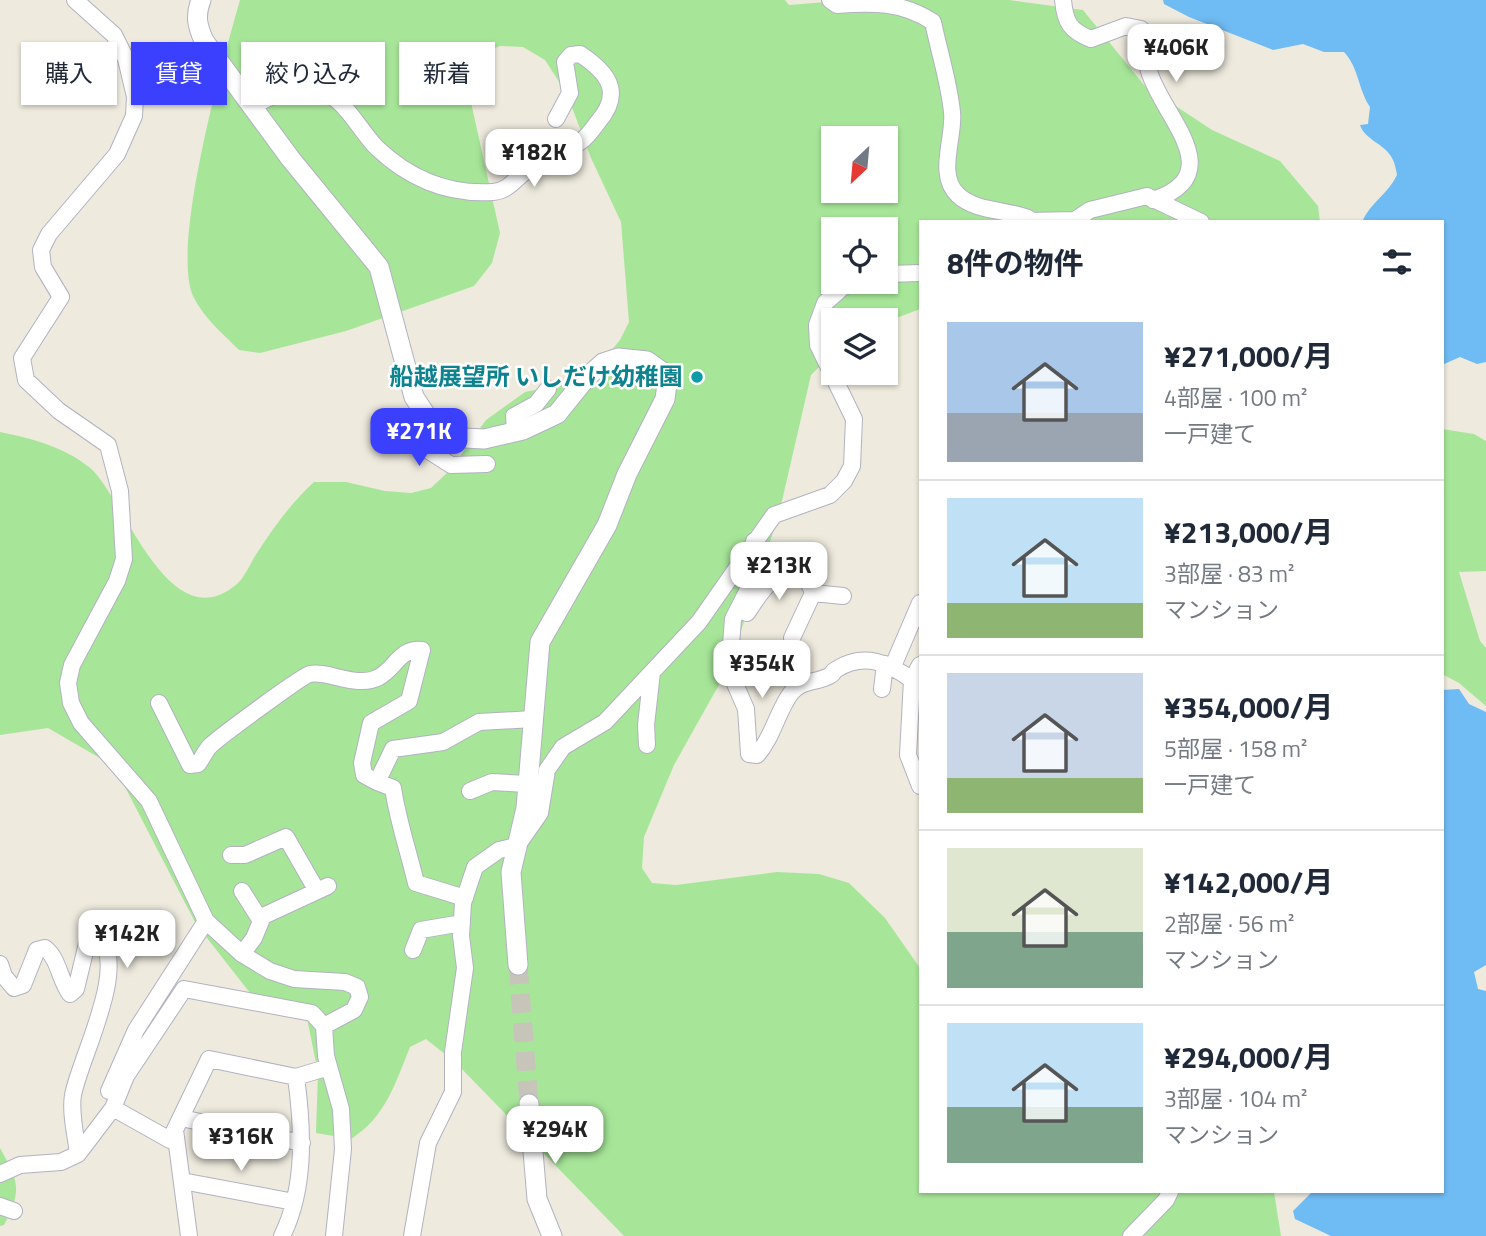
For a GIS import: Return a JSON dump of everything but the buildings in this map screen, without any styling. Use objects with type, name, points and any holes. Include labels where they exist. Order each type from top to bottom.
[{"type":"street","points":[[75,0],[114,35],[126,59],[135,97],[134,116],[117,154],[49,234],[41,250],[43,267],[61,297],[22,358],[26,380],[59,411],[108,445],[120,491],[124,559],[117,581],[72,665],[68,682],[71,703],[81,723],[149,800],[206,921],[242,954],[270,971],[294,979],[345,982],[357,987],[360,997],[354,1010],[324,1026]]},
{"type":"street","points":[[201,0],[197,26],[204,41],[251,107],[347,231],[379,267],[414,397],[430,419],[442,429],[465,438],[484,439],[515,432],[557,414],[586,377],[603,363],[618,358],[648,361],[661,371],[667,384],[665,398],[627,474],[607,525],[540,642],[526,808],[511,872],[519,965]]},
{"type":"street","points":[[830,0],[837,5],[899,5],[918,12],[933,22],[953,113],[948,179],[956,193],[972,205],[1012,212],[1026,220]]},
{"type":"street","points":[[1062,0],[1065,20],[1075,33],[1091,39],[1126,26],[1141,29],[1147,41],[1148,71],[1182,130],[1190,163],[1185,181],[1174,193],[1153,200]]},
{"type":"street","points":[[251,107],[278,93],[297,88],[315,88],[337,100],[377,147],[409,174],[450,191],[506,190],[526,171],[582,141],[610,108],[612,91],[607,78],[580,54],[570,55],[565,62],[570,93],[555,119]]},
{"type":"street","points":[[1075,220],[1090,210],[1147,196],[1197,220]]},
{"type":"street","points":[[898,274],[919,273]]},
{"type":"street","points":[[412,1236],[428,1143],[453,1092],[453,1052],[465,968],[462,923],[465,898],[475,867],[499,850],[517,846],[540,813],[547,770],[554,759],[564,747],[605,722],[699,622],[774,516],[830,495],[844,481],[852,466],[854,419],[818,345],[817,325],[825,303],[836,294]]},
{"type":"street","points":[[515,432],[514,416],[536,404],[548,389]]},
{"type":"street","points":[[430,419],[418,436],[418,444],[451,465],[487,464]]},
{"type":"street","points":[[754,541],[757,572],[733,619],[729,670],[746,709],[749,754],[757,755],[766,744],[790,694],[800,684],[831,676],[836,669],[868,659],[889,665],[912,680]]},
{"type":"street","points":[[738,609],[747,613],[763,588],[771,585],[780,573],[788,569],[808,579],[813,593],[792,638]]},
{"type":"street","points":[[813,593],[843,596]]},
{"type":"street","points":[[882,689],[889,665],[919,605]]},
{"type":"street","points":[[159,703],[190,765],[198,764],[211,746],[294,682],[311,673],[362,681],[379,677],[399,656],[413,649],[422,650],[409,701],[371,723],[362,763],[365,775],[393,788],[399,823],[404,831],[416,883],[465,898]]},
{"type":"street","points":[[919,667],[912,680],[908,755],[919,783]]},
{"type":"street","points":[[647,746],[646,724],[652,672]]},
{"type":"street","points":[[377,782],[393,749],[443,742],[479,722],[533,719]]},
{"type":"street","points":[[470,791],[492,782],[528,784]]},
{"type":"street","points":[[231,855],[245,855],[286,837],[322,889],[259,918]]},
{"type":"street","points":[[242,891],[259,918],[254,939],[242,954]]},
{"type":"street","points":[[95,1129],[119,1062],[136,1030],[206,921]]},
{"type":"street","points":[[413,950],[421,930],[462,923]]},
{"type":"street","points":[[0,964],[4,976],[14,988],[23,985],[37,950],[45,948],[53,954],[62,984],[70,994],[76,989],[89,935],[96,931],[106,939],[109,963],[97,1025],[73,1097],[78,1154]]},
{"type":"street","points":[[0,1174],[20,1165],[61,1162],[78,1154],[113,1108],[125,1076],[184,989],[312,1013],[324,1026],[329,1067],[341,1109],[343,1150],[334,1236]]},
{"type":"street","points":[[113,1108],[170,1140],[209,1059],[296,1077],[329,1067]]},
{"type":"street","points":[[282,1236],[293,1214],[302,1143],[296,1077]]},
{"type":"street","points":[[529,1104],[537,1199],[552,1236]]},
{"type":"street","points":[[178,1124],[302,1143]]},
{"type":"street","points":[[178,1124],[189,1236]]},
{"type":"street","points":[[182,1181],[294,1202]]},
{"type":"street","points":[[1131,1236],[1170,1193]]},
{"type":"green space","points":[[240,0],[785,0],[789,5],[851,0],[1009,0],[1083,10],[1144,85],[1212,130],[1280,161],[1318,206],[1320,220],[919,220],[919,309],[898,317],[898,308],[821,308],[821,365],[811,375],[779,514],[730,665],[674,765],[644,837],[642,868],[652,883],[676,885],[777,872],[819,874],[849,883],[885,918],[919,967],[919,1193],[1274,1193],[1281,1236],[624,1236],[456,1063],[426,1039],[410,1047],[388,1098],[363,1130],[351,1139],[316,1133],[318,1073],[307,1018],[254,998],[196,924],[124,785],[105,761],[48,728],[0,735],[0,432],[47,444],[89,467],[103,482],[150,558],[169,580],[190,595],[212,597],[240,581],[276,525],[314,482],[346,482],[385,491],[411,493],[431,488],[450,470],[486,420],[525,392],[578,381],[596,369],[620,340],[629,322],[621,222],[591,158],[567,94],[545,60],[523,47],[495,48],[495,42],[399,42],[399,105],[472,105],[500,233],[492,263],[474,286],[346,331],[260,353],[239,350],[198,305],[188,274],[188,239],[212,105],[227,105],[227,49]]},
{"type":"green space","points":[[1444,429],[1474,434],[1486,441],[1486,571],[1459,572],[1480,641],[1486,648],[1486,706],[1459,683],[1444,675]]},
{"type":"green space","points":[[0,1148],[14,1177],[16,1194],[4,1225],[0,1226]]},
{"type":"water","points":[[1163,0],[1486,0],[1486,362],[1477,364],[1460,357],[1444,364],[1444,220],[1363,220],[1397,175],[1389,153],[1366,135],[1360,125],[1368,124],[1370,107],[1353,65],[1344,52],[1324,52],[1303,44],[1273,50],[1189,17],[1164,4]]},
{"type":"water","points":[[1459,689],[1469,704],[1486,712],[1486,965],[1474,972],[1478,989],[1486,991],[1486,1236],[1331,1236],[1295,1219],[1293,1211],[1311,1193],[1444,1193],[1444,690]]},
{"type":"tunnel","points":[[518,965],[529,1104]]},
{"type":"place","name":"船越展望所 いしだけ幼稚園","points":[[697,377]]}]
